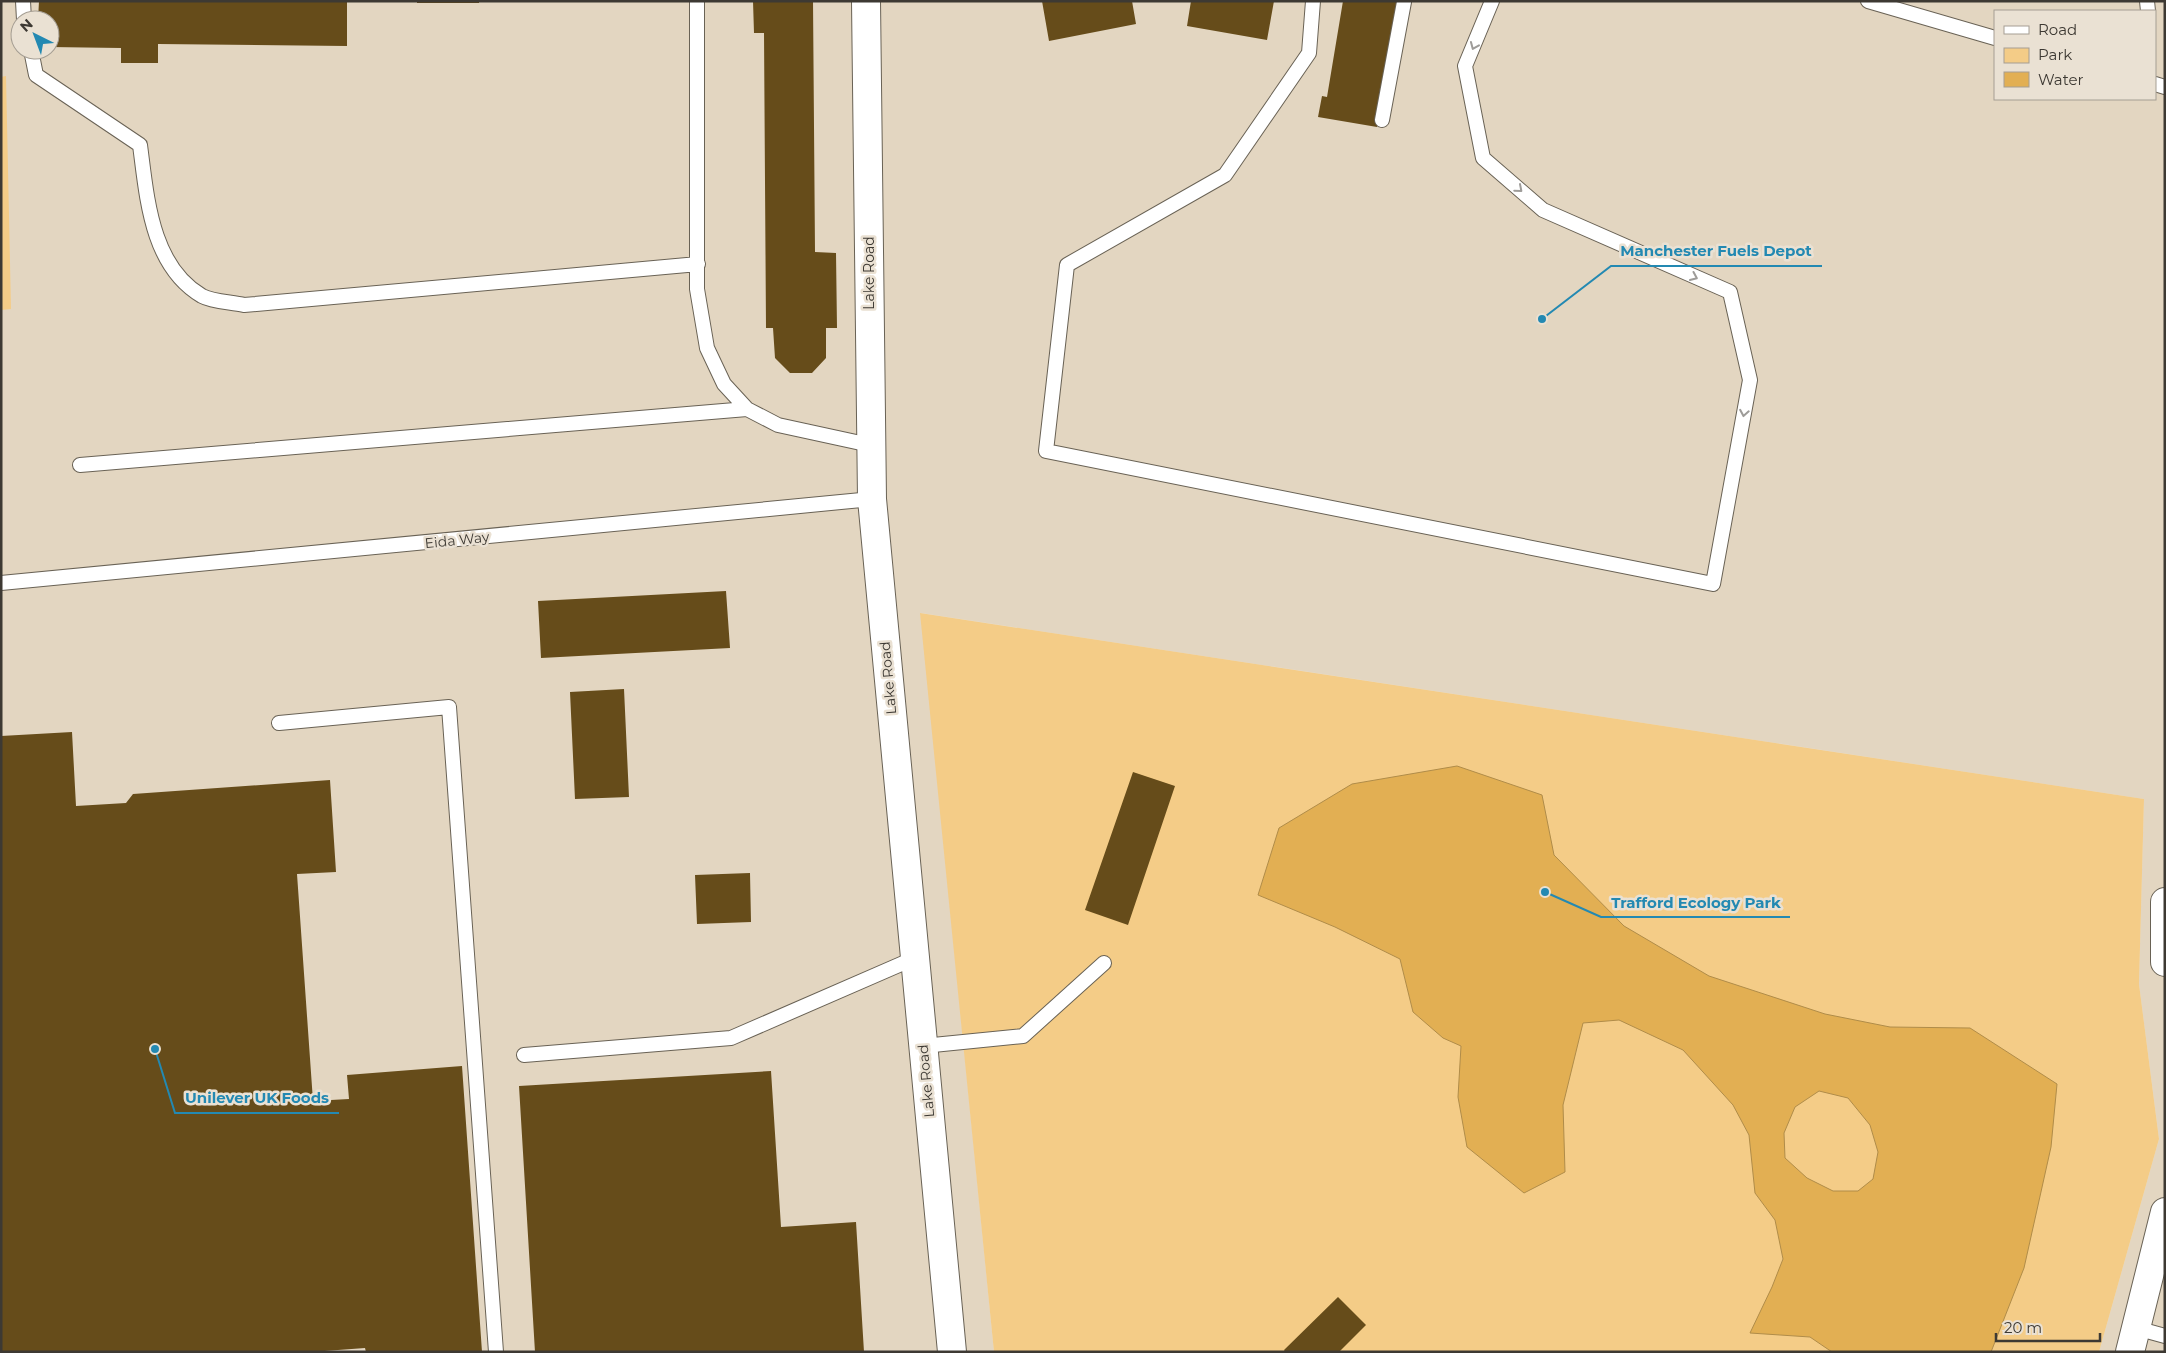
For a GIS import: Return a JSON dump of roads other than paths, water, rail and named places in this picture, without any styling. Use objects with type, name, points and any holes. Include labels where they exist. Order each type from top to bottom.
[{"type":"street","name":"Lake Road","points":[[866,1],[872,499],[952,1352]]},
{"type":"street","points":[[2165,902],[2165,962]]},
{"type":"street","points":[[2133,1340],[2165,1212]]},
{"type":"lane","points":[[697,1],[697,289],[707,348],[724,384],[746,409],[778,426],[870,445]]},
{"type":"lane","points":[[1313,1],[1309,53],[1224,175],[1067,265],[1046,451],[1713,584],[1750,380],[1730,292],[1543,210],[1483,158],[1465,66],[1492,1]]},
{"type":"lane","points":[[1868,1],[1994,38]]},
{"type":"lane","points":[[1382,120],[1404,2]]},
{"type":"lane","points":[[33,60],[36,76],[140,145],[149,213],[160,244],[180,278],[204,297],[244,304],[698,264]]},
{"type":"lane","points":[[80,465],[746,409]]},
{"type":"lane","name":"Eida Way","points":[[1,583],[872,499]]},
{"type":"lane","points":[[279,723],[449,707],[496,1352]]},
{"type":"lane","points":[[524,1055],[731,1038],[915,958]]},
{"type":"lane","points":[[923,1046],[1023,1036],[1104,963]]},
{"type":"lane","points":[[2133,1340],[2165,1336]]},
{"type":"water","points":[[1457,766],[1542,795],[1554,855],[1624,926],[1709,976],[1825,1014],[1890,1027],[1970,1028],[2057,1084],[2051,1147],[2024,1268],[1991,1352],[1832,1352],[1810,1337],[1750,1333],[1783,1259],[1775,1220],[1755,1193],[1749,1135],[1733,1105],[1683,1050],[1619,1020],[1583,1023],[1563,1105],[1565,1172],[1524,1193],[1467,1147],[1458,1097],[1461,1046],[1443,1038],[1413,1012],[1400,959],[1335,927],[1258,895],[1279,828],[1352,784]],"holes":[[[1819,1091],[1848,1098],[1870,1125],[1878,1152],[1873,1179],[1858,1191],[1833,1191],[1807,1178],[1785,1158],[1784,1133],[1795,1107]]]},
{"type":"place","name":"Manchester Fuels Depot","points":[[1542,319]]},
{"type":"place","name":"Trafford Ecology Park","points":[[1545,892]]},
{"type":"place","name":"Unilever UK Foods","points":[[155,1049]]}]
